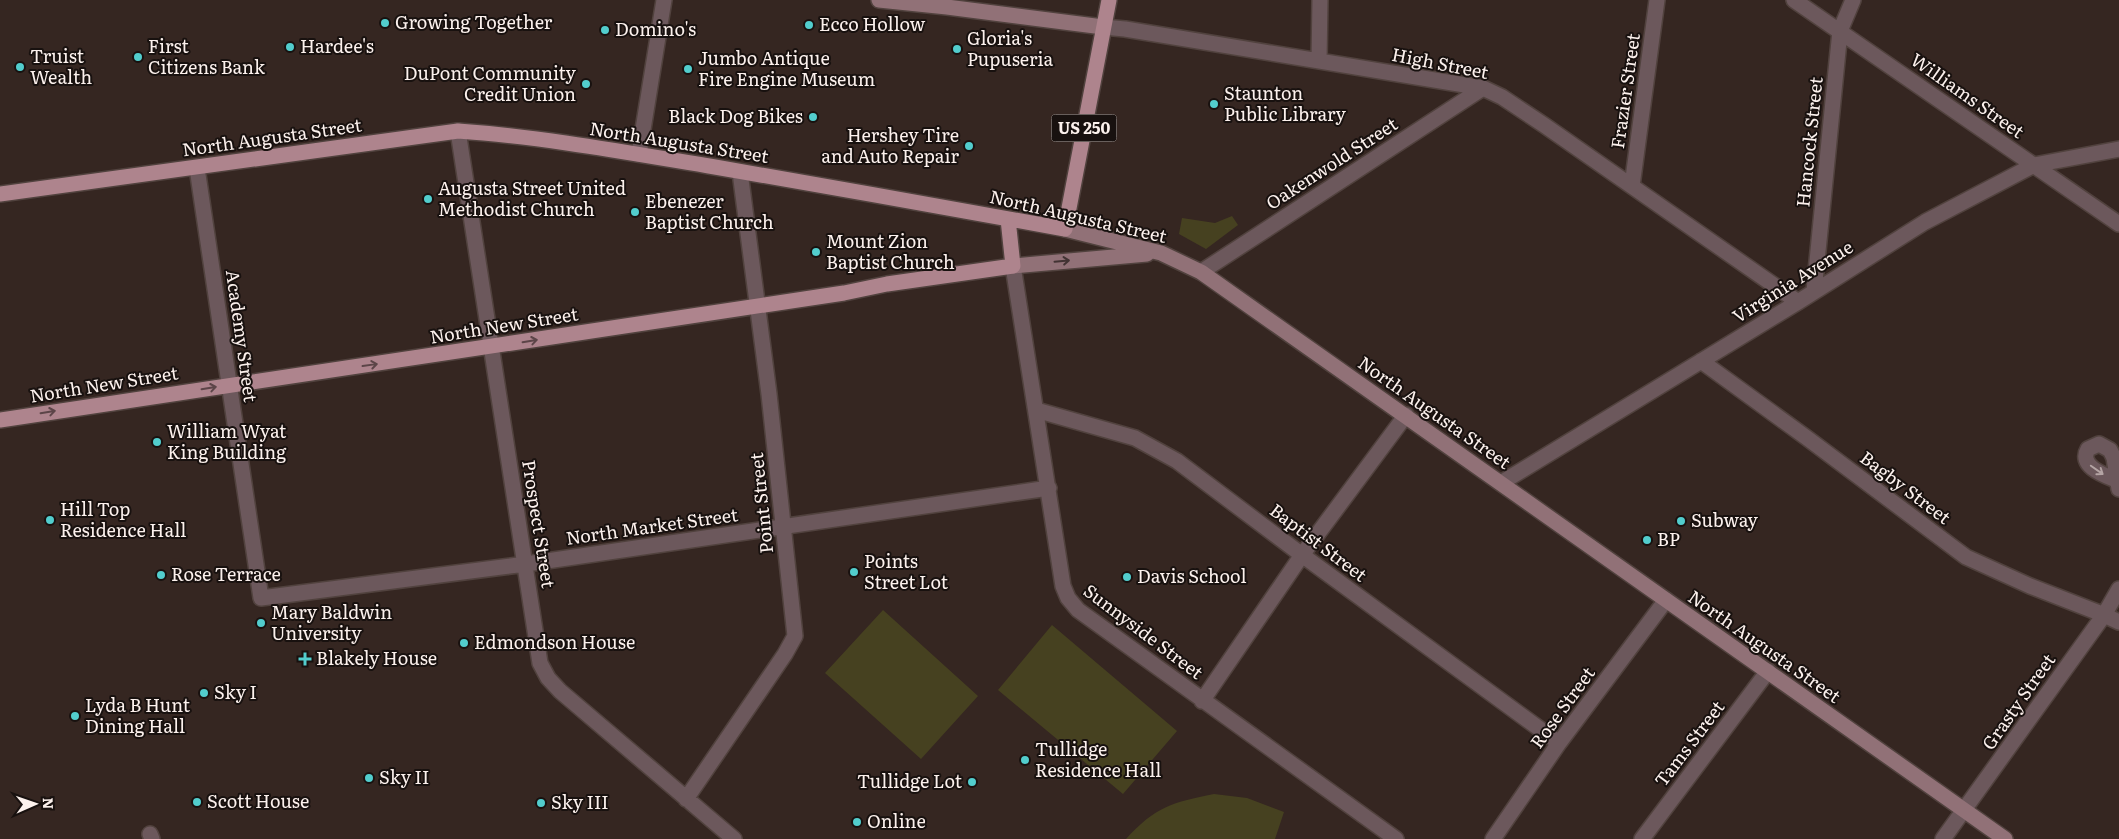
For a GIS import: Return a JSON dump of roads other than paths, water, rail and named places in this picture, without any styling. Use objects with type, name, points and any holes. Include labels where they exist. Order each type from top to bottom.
[{"type":"main road","points":[[879,0],[947,6],[1103,27]]},
{"type":"main road","name":"US 250","points":[[1065,229],[1109,0]]},
{"type":"main road","name":"North Augusta Street","points":[[0,194],[197,168],[458,130],[497,133],[639,154],[1065,229],[1161,253],[1201,272],[2005,839]]},
{"type":"main road","points":[[1008,219],[1013,266]]},
{"type":"main road","name":"North New Street","points":[[0,420],[492,347],[844,293],[887,284],[1013,266],[1161,253]]},
{"type":"street","points":[[639,154],[664,0]]},
{"type":"street","points":[[1319,61],[1320,0]]},
{"type":"street","name":"Frazier Street","points":[[1632,186],[1657,0]]},
{"type":"street","name":"Williams Street","points":[[1794,0],[2119,224]]},
{"type":"street","name":"Hancock Street","points":[[1814,291],[1840,32],[1853,0]]},
{"type":"street","name":"High Street","points":[[1103,27],[1126,29],[1483,88],[1516,106],[1798,302]]},
{"type":"street","name":"Oakenwold Street","points":[[1201,272],[1483,88]]},
{"type":"street","name":"Prospect Street","points":[[458,130],[526,564],[539,659],[548,678],[560,691],[734,839]]},
{"type":"street","name":"Virginia Avenue","points":[[1500,483],[1798,302],[1925,222],[2034,165],[2119,149]]},
{"type":"street","name":"Academy Street","points":[[197,168],[261,598]]},
{"type":"street","name":"Point Street","points":[[686,799],[796,636],[740,172]]},
{"type":"street","name":"Sunnyside Street","points":[[1013,266],[1063,586],[1070,603],[1202,701],[1396,839]]},
{"type":"street","name":"Bagby Street","points":[[1701,361],[1966,557],[2030,586],[2119,622]]},
{"type":"street","name":"Baptist Street","points":[[1036,410],[1135,438],[1177,461],[1559,743]]},
{"type":"street","points":[[1202,701],[1302,555],[1406,415]]},
{"type":"street","name":"North Market Street","points":[[261,598],[526,564],[1049,488]]},
{"type":"street","name":"Grasty Street","points":[[1943,839],[1965,811],[2104,615],[2119,589]]},
{"type":"street","name":"Rose Street","points":[[1493,839],[1559,743],[1666,600]]},
{"type":"street","name":"Tams Street","points":[[1642,839],[1768,671]]},
{"type":"place","name":"Growing Together","points":[[385,23]]},
{"type":"place","name":"Ecco Hollow","points":[[809,25]]},
{"type":"place","name":"Domino's","points":[[605,30]]},
{"type":"place","name":"Hardee's","points":[[290,47]]},
{"type":"place","name":"Gloria's Pupuseria","points":[[957,49]]},
{"type":"place","name":"First Citizens Bank","points":[[138,57]]},
{"type":"place","name":"Truist Wealth","points":[[20,67]]},
{"type":"place","name":"Jumbo Antique Fire Engine Museum","points":[[688,69]]},
{"type":"place","name":"DuPont Community Credit Union","points":[[586,84]]},
{"type":"place","name":"Staunton Public Library","points":[[1214,104]]},
{"type":"place","name":"Black Dog Bikes","points":[[813,117]]},
{"type":"place","name":"Hershey Tire and Auto Repair","points":[[969,146]]},
{"type":"place","name":"Augusta Street United Methodist Church","points":[[428,199]]},
{"type":"place","name":"Ebenezer Baptist Church","points":[[635,212]]},
{"type":"place","name":"Mount Zion Baptist Church","points":[[816,252]]},
{"type":"place","name":"William Wyat King Building","points":[[157,442]]},
{"type":"place","name":"Hill Top Residence Hall","points":[[50,520]]},
{"type":"place","name":"Subway","points":[[1681,521]]},
{"type":"place","name":"BP","points":[[1647,540]]},
{"type":"place","name":"Points Street Lot","points":[[854,572]]},
{"type":"place","name":"Rose Terrace","points":[[161,575]]},
{"type":"place","name":"Davis School","points":[[1127,577]]},
{"type":"place","name":"Mary Baldwin University","points":[[261,623]]},
{"type":"place","name":"Edmondson House","points":[[464,643]]},
{"type":"place","name":"Blakely House","points":[[305,659]]},
{"type":"place","name":"Sky I","points":[[204,693]]},
{"type":"place","name":"Lyda B Hunt Dining Hall","points":[[75,716]]},
{"type":"place","name":"Tullidge Residence Hall","points":[[1025,760]]},
{"type":"place","name":"Sky II","points":[[369,778]]},
{"type":"place","name":"Tullidge Lot","points":[[972,782]]},
{"type":"place","name":"Scott House","points":[[197,802]]},
{"type":"place","name":"Sky III","points":[[541,803]]},
{"type":"place","name":"Online","points":[[857,822]]}]
